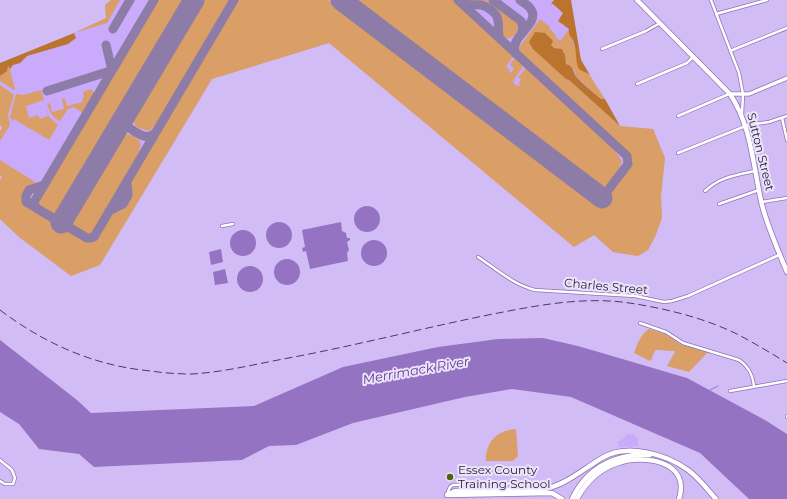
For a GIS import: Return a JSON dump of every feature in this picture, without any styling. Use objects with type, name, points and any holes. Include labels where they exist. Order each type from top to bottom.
[{"type":"highway","name":"Sutton Street","points":[[637,0],[730,94],[746,126],[768,227],[787,272]]},
{"type":"highway","points":[[447,497],[454,491],[548,488],[562,483],[604,457],[617,452],[631,450],[642,451],[671,461],[688,470],[716,499]]},
{"type":"highway","points":[[572,499],[587,476],[605,463],[635,454],[656,456]]},
{"type":"highway","points":[[577,499],[585,487],[599,473],[618,463],[637,460],[659,462],[667,465],[674,471],[681,484],[679,499]]},
{"type":"highway","points":[[447,497],[552,493],[562,499]]},
{"type":"street","points":[[711,0],[739,73],[743,94],[742,116]]},
{"type":"street","points":[[716,14],[767,0]]},
{"type":"street","points":[[602,50],[646,31],[660,23]]},
{"type":"street","points":[[730,51],[787,28]]},
{"type":"street","points":[[637,84],[686,63],[694,57]]},
{"type":"street","points":[[678,116],[730,94],[749,94],[787,78]]},
{"type":"street","points":[[678,153],[746,126],[787,116]]},
{"type":"street","points":[[782,118],[787,140]]},
{"type":"street","points":[[705,191],[713,183],[725,178],[755,171]]},
{"type":"street","points":[[719,204],[759,190]]},
{"type":"street","points":[[762,202],[787,198]]},
{"type":"street","points":[[222,226],[233,224]]},
{"type":"street","name":"Charles Street","points":[[478,257],[519,284],[535,290],[623,295],[664,302],[688,296],[780,255]]},
{"type":"street","points":[[640,323],[662,330],[683,343],[739,360],[750,371],[754,387]]},
{"type":"street","points":[[730,391],[787,381]]},
{"type":"street","points":[[0,460],[12,470],[15,481],[13,484],[9,485],[0,482]]},
{"type":"street","points":[[447,497],[450,487],[453,485],[522,484]]},
{"type":"shaded area","points":[[111,0],[571,0],[581,60],[620,126],[653,129],[665,158],[661,196],[662,218],[655,237],[648,250],[638,256],[613,252],[594,235],[574,247],[329,43],[212,79],[100,265],[71,276],[19,237],[0,219],[0,180],[2,177],[0,176],[0,131],[2,128],[0,125],[0,63],[57,41],[106,18],[105,5]]},
{"type":"shaded area","points":[[111,0],[120,0],[107,23],[74,33],[106,18],[105,5]]},
{"type":"shaded area","points":[[157,0],[185,0],[57,216],[49,213],[38,204],[41,197]]},
{"type":"shaded area","points":[[203,0],[232,0],[158,122],[149,131],[138,128],[131,120]]},
{"type":"shaded area","points":[[238,0],[328,0],[599,206],[629,166],[629,155],[521,55],[519,51],[520,46],[540,19],[550,27],[556,35],[555,37],[559,40],[561,40],[569,29],[575,48],[605,99],[601,100],[576,76],[574,69],[565,62],[565,55],[562,49],[553,48],[545,33],[566,79],[569,80],[620,126],[653,129],[665,158],[661,196],[662,218],[655,237],[648,250],[638,256],[613,252],[594,235],[574,247],[329,43],[212,79],[100,265],[71,276],[19,237],[0,219],[0,180],[2,177],[0,176],[0,160],[40,185],[27,188],[22,197],[24,204],[85,240],[93,241],[112,211],[123,209],[131,196],[129,184]]},
{"type":"shaded area","points":[[352,0],[454,0],[514,55],[506,67],[510,70],[509,72],[511,73],[514,68],[510,65],[515,57],[524,65],[513,81],[515,85],[520,85],[519,83],[521,79],[518,77],[527,67],[612,147],[622,161],[614,177],[608,184],[600,188]]},
{"type":"shaded area","points":[[462,0],[487,0],[516,22],[518,29],[517,32],[512,37],[508,38],[501,36],[500,15],[486,1],[464,2]]},
{"type":"shaded area","points":[[554,0],[571,0],[581,60],[590,75],[579,69],[575,46],[569,34],[569,29],[558,21],[563,13],[551,4]]},
{"type":"shaded area","points":[[535,32],[545,33],[553,41],[551,45],[554,48],[562,49],[565,55],[566,64],[571,67],[580,81],[601,99],[605,99],[620,126],[533,49],[529,42]]},
{"type":"shaded area","points":[[74,33],[76,38],[68,44],[27,56],[20,63],[13,65],[10,69],[8,66],[7,71],[0,76],[0,63]]},
{"type":"shaded area","points":[[9,66],[14,90],[0,81],[0,76]]},
{"type":"shaded area","points":[[0,85],[14,96],[8,115],[10,125],[0,141],[0,131],[2,128],[0,125]]},
{"type":"shaded area","points":[[91,89],[95,93],[83,113],[74,107],[68,109],[60,121],[50,112],[47,104],[50,103],[52,112],[64,109],[62,98],[65,99],[67,106],[83,102],[83,92]]},
{"type":"shaded area","points":[[41,90],[44,100],[26,106],[29,118],[38,115],[40,119],[48,116],[46,109],[49,117],[58,125],[49,140],[14,119],[13,121],[10,117],[16,94],[23,95]]},
{"type":"shaded area","points":[[124,133],[134,136],[141,143],[138,155],[95,230],[90,235],[83,233],[70,224]]},
{"type":"shaded area","points":[[649,329],[665,334],[680,344],[708,352],[689,372],[667,366],[675,352],[674,351],[656,350],[650,361],[634,353],[642,336]]},
{"type":"shaded area","points":[[516,429],[518,456],[513,461],[486,461],[486,454],[490,443],[503,432]]},
{"type":"shaded area","points":[[627,434],[633,434],[638,438],[638,446],[619,447],[618,442]]},
{"type":"water","points":[[367,206],[376,210],[380,219],[376,228],[367,232],[358,228],[354,219],[358,210]]},
{"type":"water","points":[[279,222],[288,226],[292,235],[288,244],[279,248],[270,244],[266,235],[270,226]]},
{"type":"water","points":[[341,222],[342,231],[346,233],[347,238],[350,238],[347,242],[349,250],[347,253],[348,261],[310,269],[306,251],[303,252],[302,248],[305,247],[302,230]]},
{"type":"water","points":[[243,230],[252,234],[256,243],[252,252],[243,256],[234,252],[230,243],[234,234]]},
{"type":"water","points":[[374,240],[383,244],[387,253],[383,262],[374,266],[365,262],[361,253],[365,244]]},
{"type":"water","points":[[221,249],[223,262],[211,265],[209,252]]},
{"type":"water","points":[[287,259],[296,263],[300,272],[296,281],[287,285],[278,281],[274,272],[278,263]]},
{"type":"water","points":[[250,266],[259,270],[263,279],[259,288],[250,292],[241,288],[237,279],[241,270]]},
{"type":"water","points":[[225,269],[228,283],[215,285],[213,272]]},
{"type":"water","name":"Merrimack River","points":[[543,338],[578,346],[687,378],[765,420],[787,434],[787,499],[749,499],[700,453],[571,397],[512,389],[465,397],[353,423],[296,445],[269,446],[242,460],[94,467],[79,454],[39,449],[19,424],[0,412],[0,340],[77,400],[91,413],[254,406],[343,367],[438,347],[498,339]]},
{"type":"waterway","points":[[710,390],[718,386]]},
{"type":"taxiway","points":[[113,29],[130,0]]},
{"type":"taxiway","points":[[154,0],[34,202],[36,208],[87,238],[94,237],[234,0]]},
{"type":"taxiway","points":[[458,0],[627,156],[628,164],[602,198]]},
{"type":"taxiway","points":[[493,0],[521,21],[523,28],[521,34]]},
{"type":"taxiway","points":[[516,54],[516,41],[529,25],[533,14],[529,7],[520,0]]},
{"type":"taxiway","points":[[461,3],[469,5],[483,5],[494,12],[498,20],[500,39]]},
{"type":"taxiway","points":[[106,45],[112,70]]},
{"type":"taxiway","points":[[47,91],[110,71],[112,69]]},
{"type":"taxiway","points":[[102,156],[118,129],[128,127],[126,123],[127,113],[141,91]]},
{"type":"taxiway","points":[[128,127],[142,135],[149,137],[155,133]]},
{"type":"taxiway","points":[[109,211],[123,204],[128,195],[127,182]]},
{"type":"taxiway","points":[[36,208],[26,202],[26,196],[29,190],[44,185]]},
{"type":"runway","points":[[61,223],[194,0]]},
{"type":"runway","points":[[341,0],[602,198]]},
{"type":"railway","points":[[0,310],[35,333],[71,351],[110,364],[171,373],[192,374],[230,369],[535,306],[587,301],[636,304],[695,318],[737,334],[787,363]]},
{"type":"place","name":"Essex County Training School","points":[[450,477]]}]
